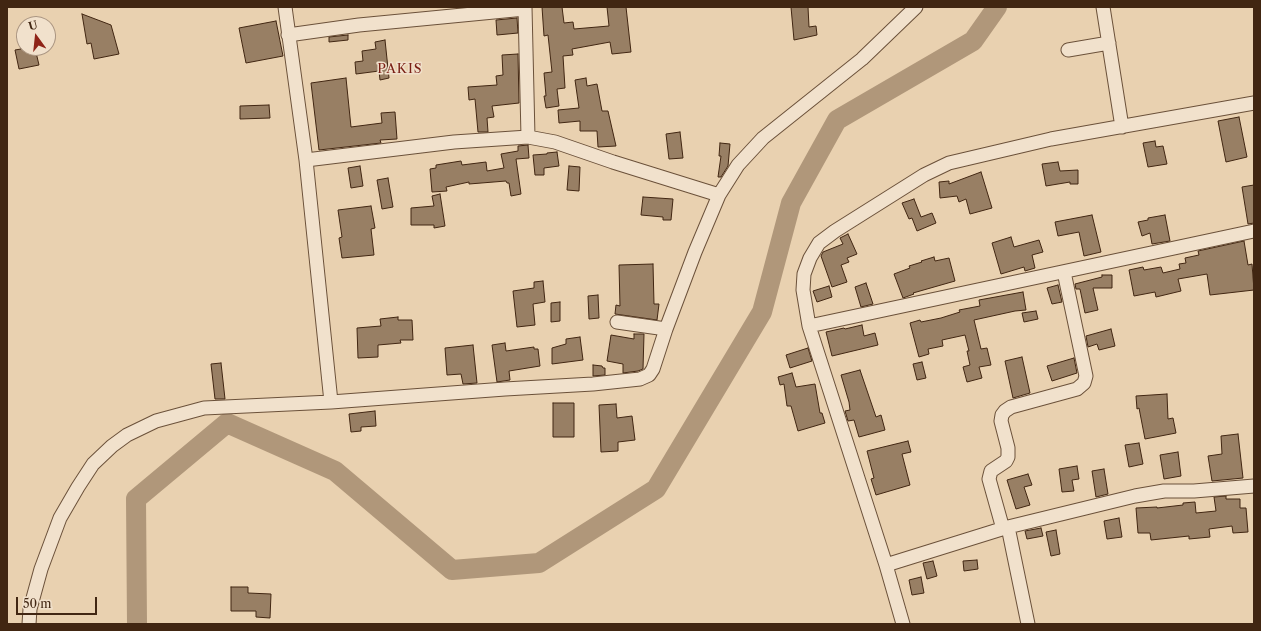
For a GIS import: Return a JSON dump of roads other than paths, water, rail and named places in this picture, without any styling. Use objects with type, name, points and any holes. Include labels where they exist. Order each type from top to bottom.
[{"type":"street","points":[[285,7],[306,160],[331,402]]},
{"type":"street","points":[[29,624],[30,609],[41,569],[60,518],[93,464],[112,446],[128,435],[156,421],[204,408],[331,402],[505,388],[594,384],[640,379],[649,375],[653,369],[666,329],[695,252],[719,195],[738,164],[763,138],[862,59],[916,7]]},
{"type":"street","points":[[1102,7],[1122,127]]},
{"type":"street","points":[[288,35],[359,25],[525,8],[528,137]]},
{"type":"street","points":[[1068,50],[1109,43]]},
{"type":"street","points":[[903,624],[886,565],[810,326],[802,290],[804,274],[810,258],[819,243],[902,188],[949,163],[1051,139],[1254,103]]},
{"type":"street","points":[[306,160],[454,142],[528,137],[555,142],[719,195]]},
{"type":"street","points":[[810,326],[1254,231]]},
{"type":"street","points":[[1028,624],[1006,528],[989,479],[991,471],[1006,461],[1008,457],[1008,448],[1001,421],[1002,415],[1012,407],[1077,389],[1084,383],[1086,376],[1064,272]]},
{"type":"street","points":[[618,322],[666,329]]},
{"type":"street","points":[[886,565],[1006,528],[1135,496],[1164,491],[1194,491],[1254,486]]},
{"type":"waterway","points":[[137,624],[136,499],[227,423],[335,471],[452,570],[539,563],[656,489],[762,312],[791,203],[837,120],[973,41],[997,7]]},
{"type":"district","name":"PAKIS","points":[[400,69]]}]
